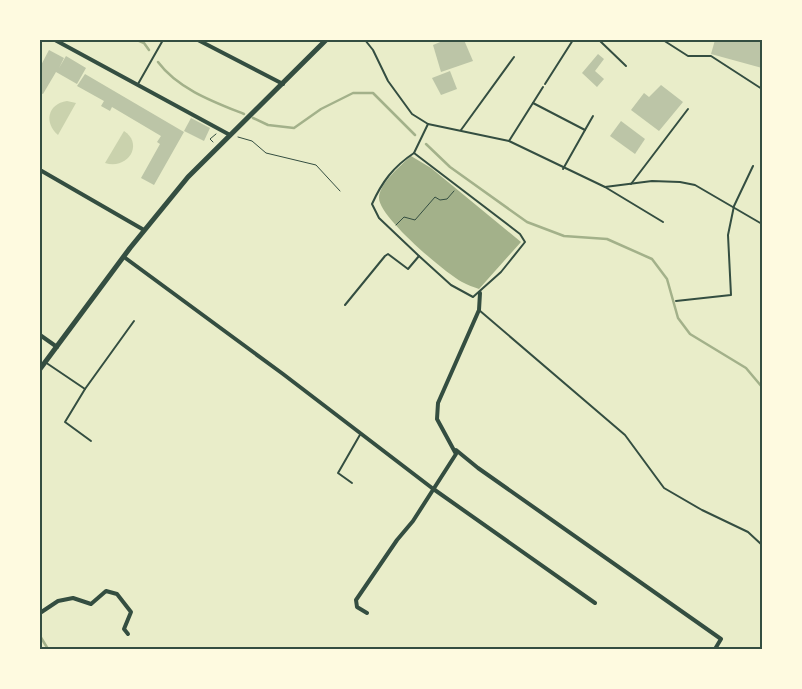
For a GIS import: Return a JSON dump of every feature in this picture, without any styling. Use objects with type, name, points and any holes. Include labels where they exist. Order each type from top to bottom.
[{"type":"main road","points":[[318,48],[322,40]]},
{"type":"main road","points":[[40,369],[144,230],[188,178],[326,40]]},
{"type":"street","points":[[55,40],[230,135]]},
{"type":"street","points":[[198,40],[283,84]]},
{"type":"street","points":[[40,170],[144,230]]},
{"type":"street","points":[[124,257],[432,488],[595,603]]},
{"type":"street","points":[[367,613],[357,607],[356,600],[397,540],[413,521],[432,488],[456,454],[437,419],[438,403],[479,310],[480,293]]},
{"type":"street","points":[[40,335],[57,347]]},
{"type":"street","points":[[454,448],[478,468],[721,639],[715,649]]},
{"type":"street","points":[[40,613],[58,601],[73,598],[92,604],[106,591],[116,594],[131,612],[124,629],[128,634]]},
{"type":"lane","points":[[137,85],[163,40]]},
{"type":"lane","points":[[365,40],[373,50],[388,81],[412,114],[428,124],[508,141],[563,169],[605,187],[663,222]]},
{"type":"lane","points":[[545,84],[573,40]]},
{"type":"lane","points":[[599,40],[626,66]]},
{"type":"lane","points":[[663,40],[688,56],[711,56],[762,90]]},
{"type":"lane","points":[[460,131],[514,58]]},
{"type":"lane","points":[[508,141],[543,87]]},
{"type":"lane","points":[[533,103],[585,130]]},
{"type":"lane","points":[[631,184],[688,109]]},
{"type":"lane","points":[[563,169],[594,116]]},
{"type":"lane","points":[[414,153],[520,234],[525,242],[501,272],[480,293],[473,297],[451,285],[419,256],[378,218],[372,204],[378,190],[392,170],[414,153],[428,124]]},
{"type":"lane","points":[[676,301],[731,295],[728,235],[734,206],[753,166]]},
{"type":"lane","points":[[605,187],[652,181],[680,182],[695,185],[762,224]]},
{"type":"lane","points":[[345,305],[388,254],[408,269],[419,256]]},
{"type":"lane","points":[[479,310],[625,435],[664,488],[702,510],[748,532],[762,545]]},
{"type":"lane","points":[[91,441],[65,422],[85,389],[134,321]]},
{"type":"lane","points":[[45,362],[85,389]]},
{"type":"lane","points":[[352,483],[338,474],[361,433]]},
{"type":"path","points":[[210,139],[216,133]]},
{"type":"path","points":[[230,135],[249,141],[266,153],[316,165],[340,192]]},
{"type":"path","points":[[249,141],[252,138]]},
{"type":"path","points":[[392,229],[404,217],[415,220],[435,197],[440,200],[447,199],[458,187]]},
{"type":"shaded area","points":[[67,101],[76,103],[58,135],[49,120],[50,115],[55,106]]},
{"type":"shaded area","points":[[124,131],[133,142],[131,154],[120,163],[105,163]]},
{"type":"shaded area","points":[[411,156],[431,168],[521,242],[479,289],[462,282],[441,267],[389,218],[382,207],[379,198],[383,187],[391,175]]},
{"type":"building","points":[[445,40],[464,40],[473,61],[441,72],[433,45]]},
{"type":"building","points":[[715,40],[762,40],[762,68],[711,54]]},
{"type":"building","points":[[49,50],[64,58],[59,68],[66,56],[86,68],[77,84],[56,72],[43,94],[40,93],[40,67]]},
{"type":"building","points":[[598,54],[604,59],[595,71],[604,79],[597,87],[582,73]]},
{"type":"building","points":[[450,71],[457,89],[441,95],[432,78]]},
{"type":"building","points":[[85,74],[184,132],[154,185],[141,178],[160,144],[157,142],[161,136],[112,107],[110,111],[101,106],[104,101],[77,86]]},
{"type":"building","points":[[661,85],[683,102],[659,131],[631,110],[644,93],[649,97]]},
{"type":"building","points":[[191,118],[210,128],[204,141],[184,131]]},
{"type":"building","points":[[621,121],[645,139],[635,154],[610,136]]},
{"type":"waterway","points":[[137,40],[144,43],[149,50]]},
{"type":"waterway","points":[[158,62],[176,80],[197,94],[244,114]]},
{"type":"waterway","points":[[253,118],[268,125],[294,128],[321,109],[353,93],[373,93],[415,135]]},
{"type":"waterway","points":[[426,144],[450,167],[527,222],[564,236],[607,239],[652,259],[667,279],[678,318],[690,334],[746,368],[762,387]]},
{"type":"waterway","points":[[40,636],[48,649]]}]
